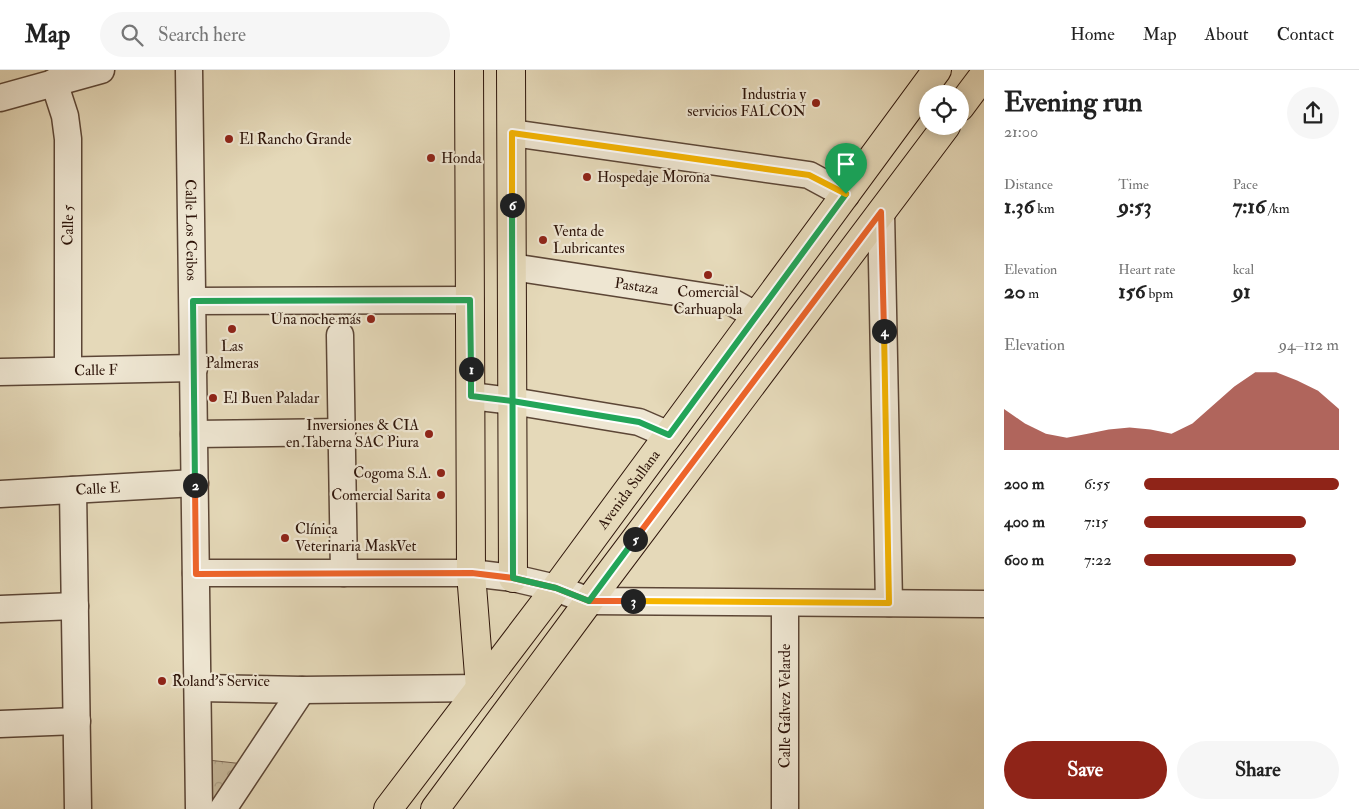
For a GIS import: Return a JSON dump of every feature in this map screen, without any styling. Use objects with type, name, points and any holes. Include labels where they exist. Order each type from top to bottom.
[{"type":"main road","points":[[469,70],[472,573],[480,688]]},
{"type":"main road","points":[[511,70],[513,578]]},
{"type":"main road","name":"Avenida Sullana","points":[[388,809],[556,588],[937,70]]},
{"type":"main road","points":[[969,93],[979,77]]},
{"type":"main road","points":[[435,809],[939,135]]},
{"type":"street","points":[[0,98],[101,70]]},
{"type":"street","name":"Calle Los Ceibos","points":[[190,70],[200,809]]},
{"type":"street","name":"Calle 5","points":[[54,82],[64,116],[68,139],[68,370]]},
{"type":"street","points":[[512,133],[809,175],[846,194]]},
{"type":"street","points":[[881,212],[889,603]]},
{"type":"street","name":"Pastaza","points":[[512,267],[728,300],[757,316]]},
{"type":"street","points":[[193,301],[470,300]]},
{"type":"street","points":[[340,335],[344,573]]},
{"type":"street","name":"Calle F","points":[[0,372],[194,368]]},
{"type":"street","points":[[471,396],[639,422],[669,435]]},
{"type":"street","points":[[194,434],[342,432]]},
{"type":"street","name":"Calle E","points":[[0,494],[195,483]]},
{"type":"street","points":[[73,490],[78,809]]},
{"type":"street","points":[[196,574],[472,573],[513,578],[556,588],[589,601],[984,604]]},
{"type":"street","name":"Calle Gálvez Velarde","points":[[785,603],[785,809]]},
{"type":"street","points":[[0,609],[75,606]]},
{"type":"street","points":[[198,688],[302,690],[480,688]]},
{"type":"street","points":[[223,809],[302,690]]},
{"type":"street","points":[[0,724],[77,721]]},
{"type":"green space","points":[[199,759],[244,764],[218,809],[199,809]]},
{"type":"place","name":"Industria y servicios FALCON","points":[[816,103]]},
{"type":"place","name":"El Rancho Grande","points":[[229,139]]},
{"type":"place","name":"Honda","points":[[431,158]]},
{"type":"place","name":"Hospedaje Morona","points":[[587,177]]},
{"type":"place","name":"Venta de Lubricantes","points":[[543,240]]},
{"type":"place","name":"Comercial Carhuapola","points":[[708,275]]},
{"type":"place","name":"Una noche más","points":[[371,319]]},
{"type":"place","name":"Las Palmeras","points":[[232,329]]},
{"type":"place","name":"El Buen Paladar","points":[[213,398]]},
{"type":"place","name":"Inversiones & CIA en Taberna SAC Piura","points":[[429,434]]},
{"type":"place","name":"Cogoma S.A.","points":[[441,473]]},
{"type":"place","name":"Comercial Sarita","points":[[441,495]]},
{"type":"place","name":"Clínica Veterinaria MaskVet","points":[[285,538]]},
{"type":"place","name":"Roland's Service","points":[[162,681]]},
{"type":"route","points":[[846,194],[669,435],[639,422],[512,401],[471,396],[470,300],[193,301],[196,574],[472,573],[513,578],[556,588],[589,601],[889,603],[881,212],[589,601],[556,588],[513,578],[512,401],[512,133],[809,175],[846,194]]}]
